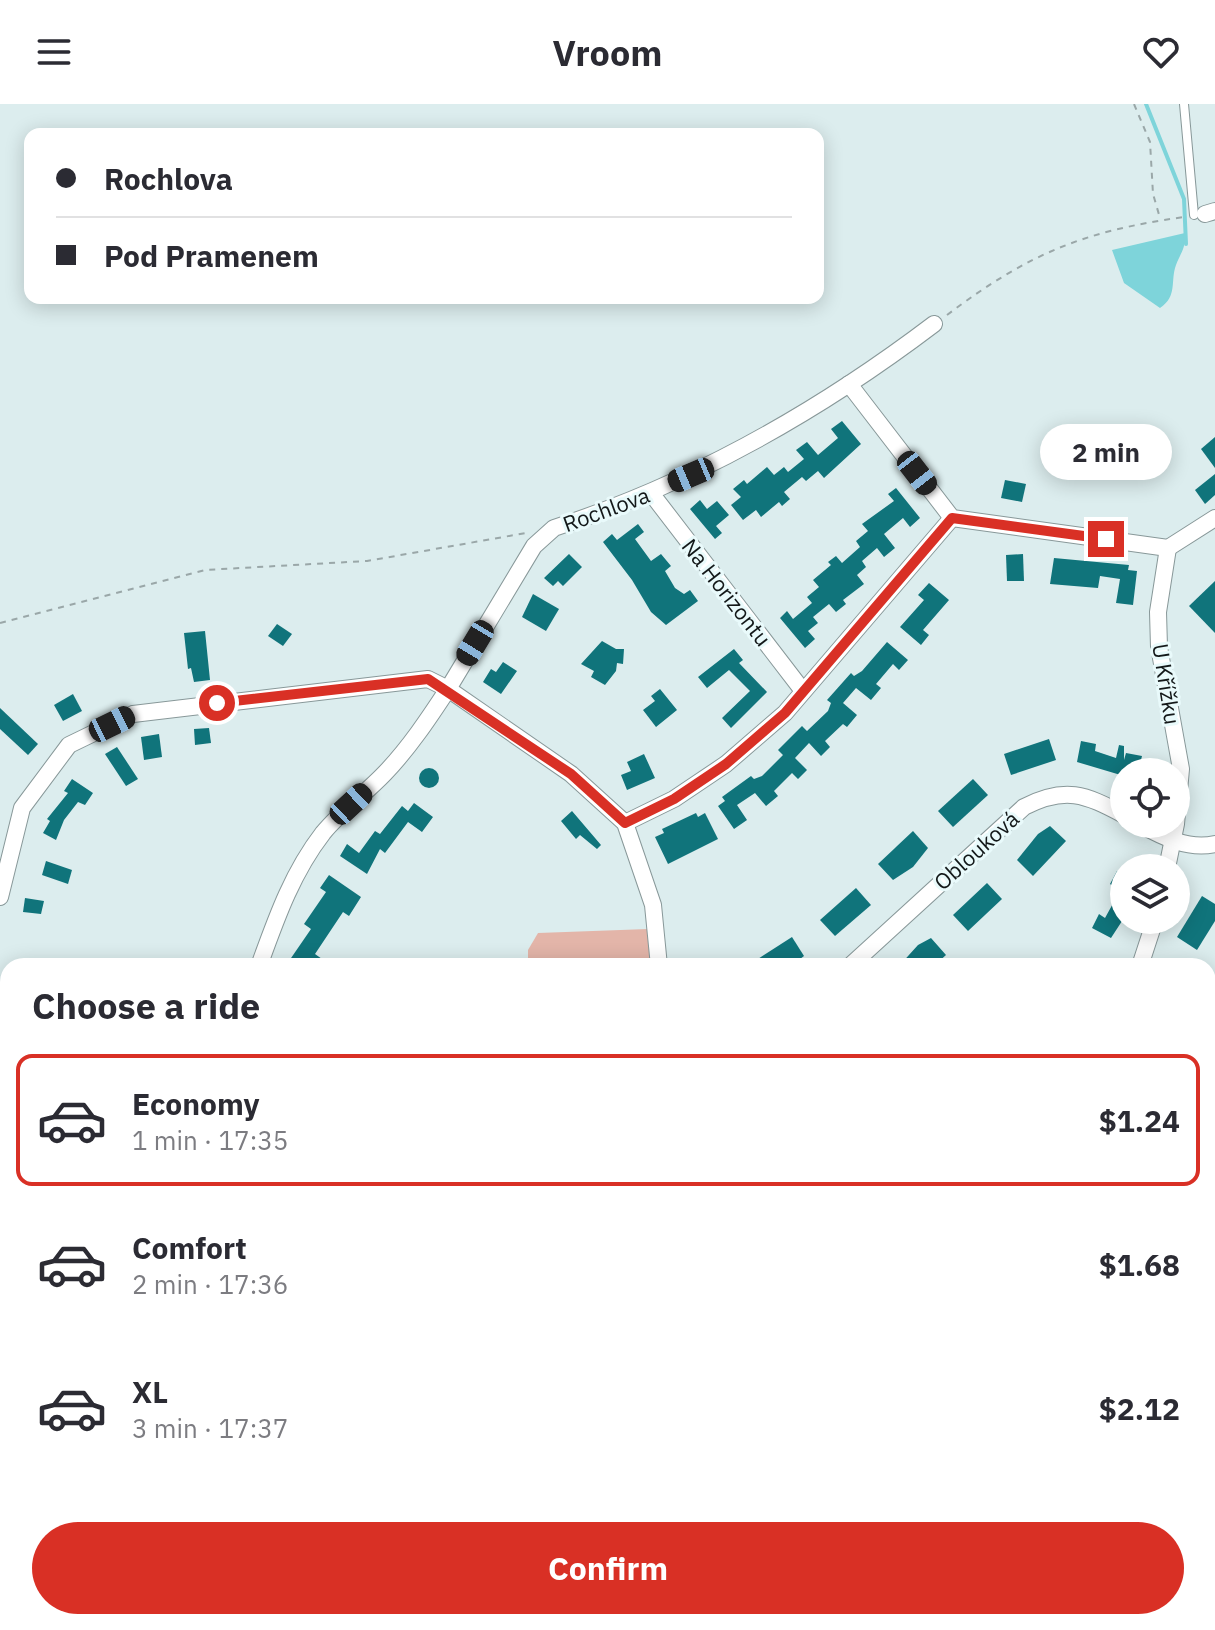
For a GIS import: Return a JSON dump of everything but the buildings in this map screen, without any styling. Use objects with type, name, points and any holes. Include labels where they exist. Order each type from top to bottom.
[{"type":"street","name":"Rochlova","points":[[262,958],[281,905],[303,862],[325,831],[385,773],[422,729],[534,546],[554,528],[651,493],[711,466],[849,384],[934,324]]},
{"type":"street","points":[[849,384],[952,518],[1168,548],[1215,518]]},
{"type":"street","name":"Na Horizontu","points":[[651,493],[803,691]]},
{"type":"street","points":[[625,823],[674,799],[726,764],[785,713],[952,518]]},
{"type":"street","name":"U Křížku","points":[[1168,548],[1158,612],[1159,647],[1181,769],[1171,854]]},
{"type":"street","points":[[0,897],[22,808],[69,745],[133,714],[428,679],[448,689],[571,774],[625,823],[653,905],[658,958]]},
{"type":"street","name":"Oblouková","points":[[859,958],[1024,807],[1047,796],[1072,794],[1095,799],[1110,807]]},
{"type":"street","points":[[1168,838],[1202,846],[1215,844]]},
{"type":"street","points":[[1143,958],[1150,934]]},
{"type":"lane","points":[[1184,104],[1205,213]]},
{"type":"path","points":[[1134,104],[1150,142],[1153,194],[1160,220]]},
{"type":"path","points":[[934,324],[1022,263],[1072,241],[1160,220],[1205,213]]},
{"type":"path","points":[[0,623],[205,570],[367,561],[527,533]]},
{"type":"shaded area","points":[[648,929],[653,958],[528,958],[528,950],[538,933]]},
{"type":"water","points":[[1185,233],[1171,293],[1160,308],[1124,283],[1112,250]]},
{"type":"waterway","points":[[1146,104],[1184,199],[1186,244]]},
{"type":"route","points":[[217,703],[428,679],[448,689],[571,774],[625,823],[674,799],[726,764],[785,713],[952,518],[1106,539]]}]
